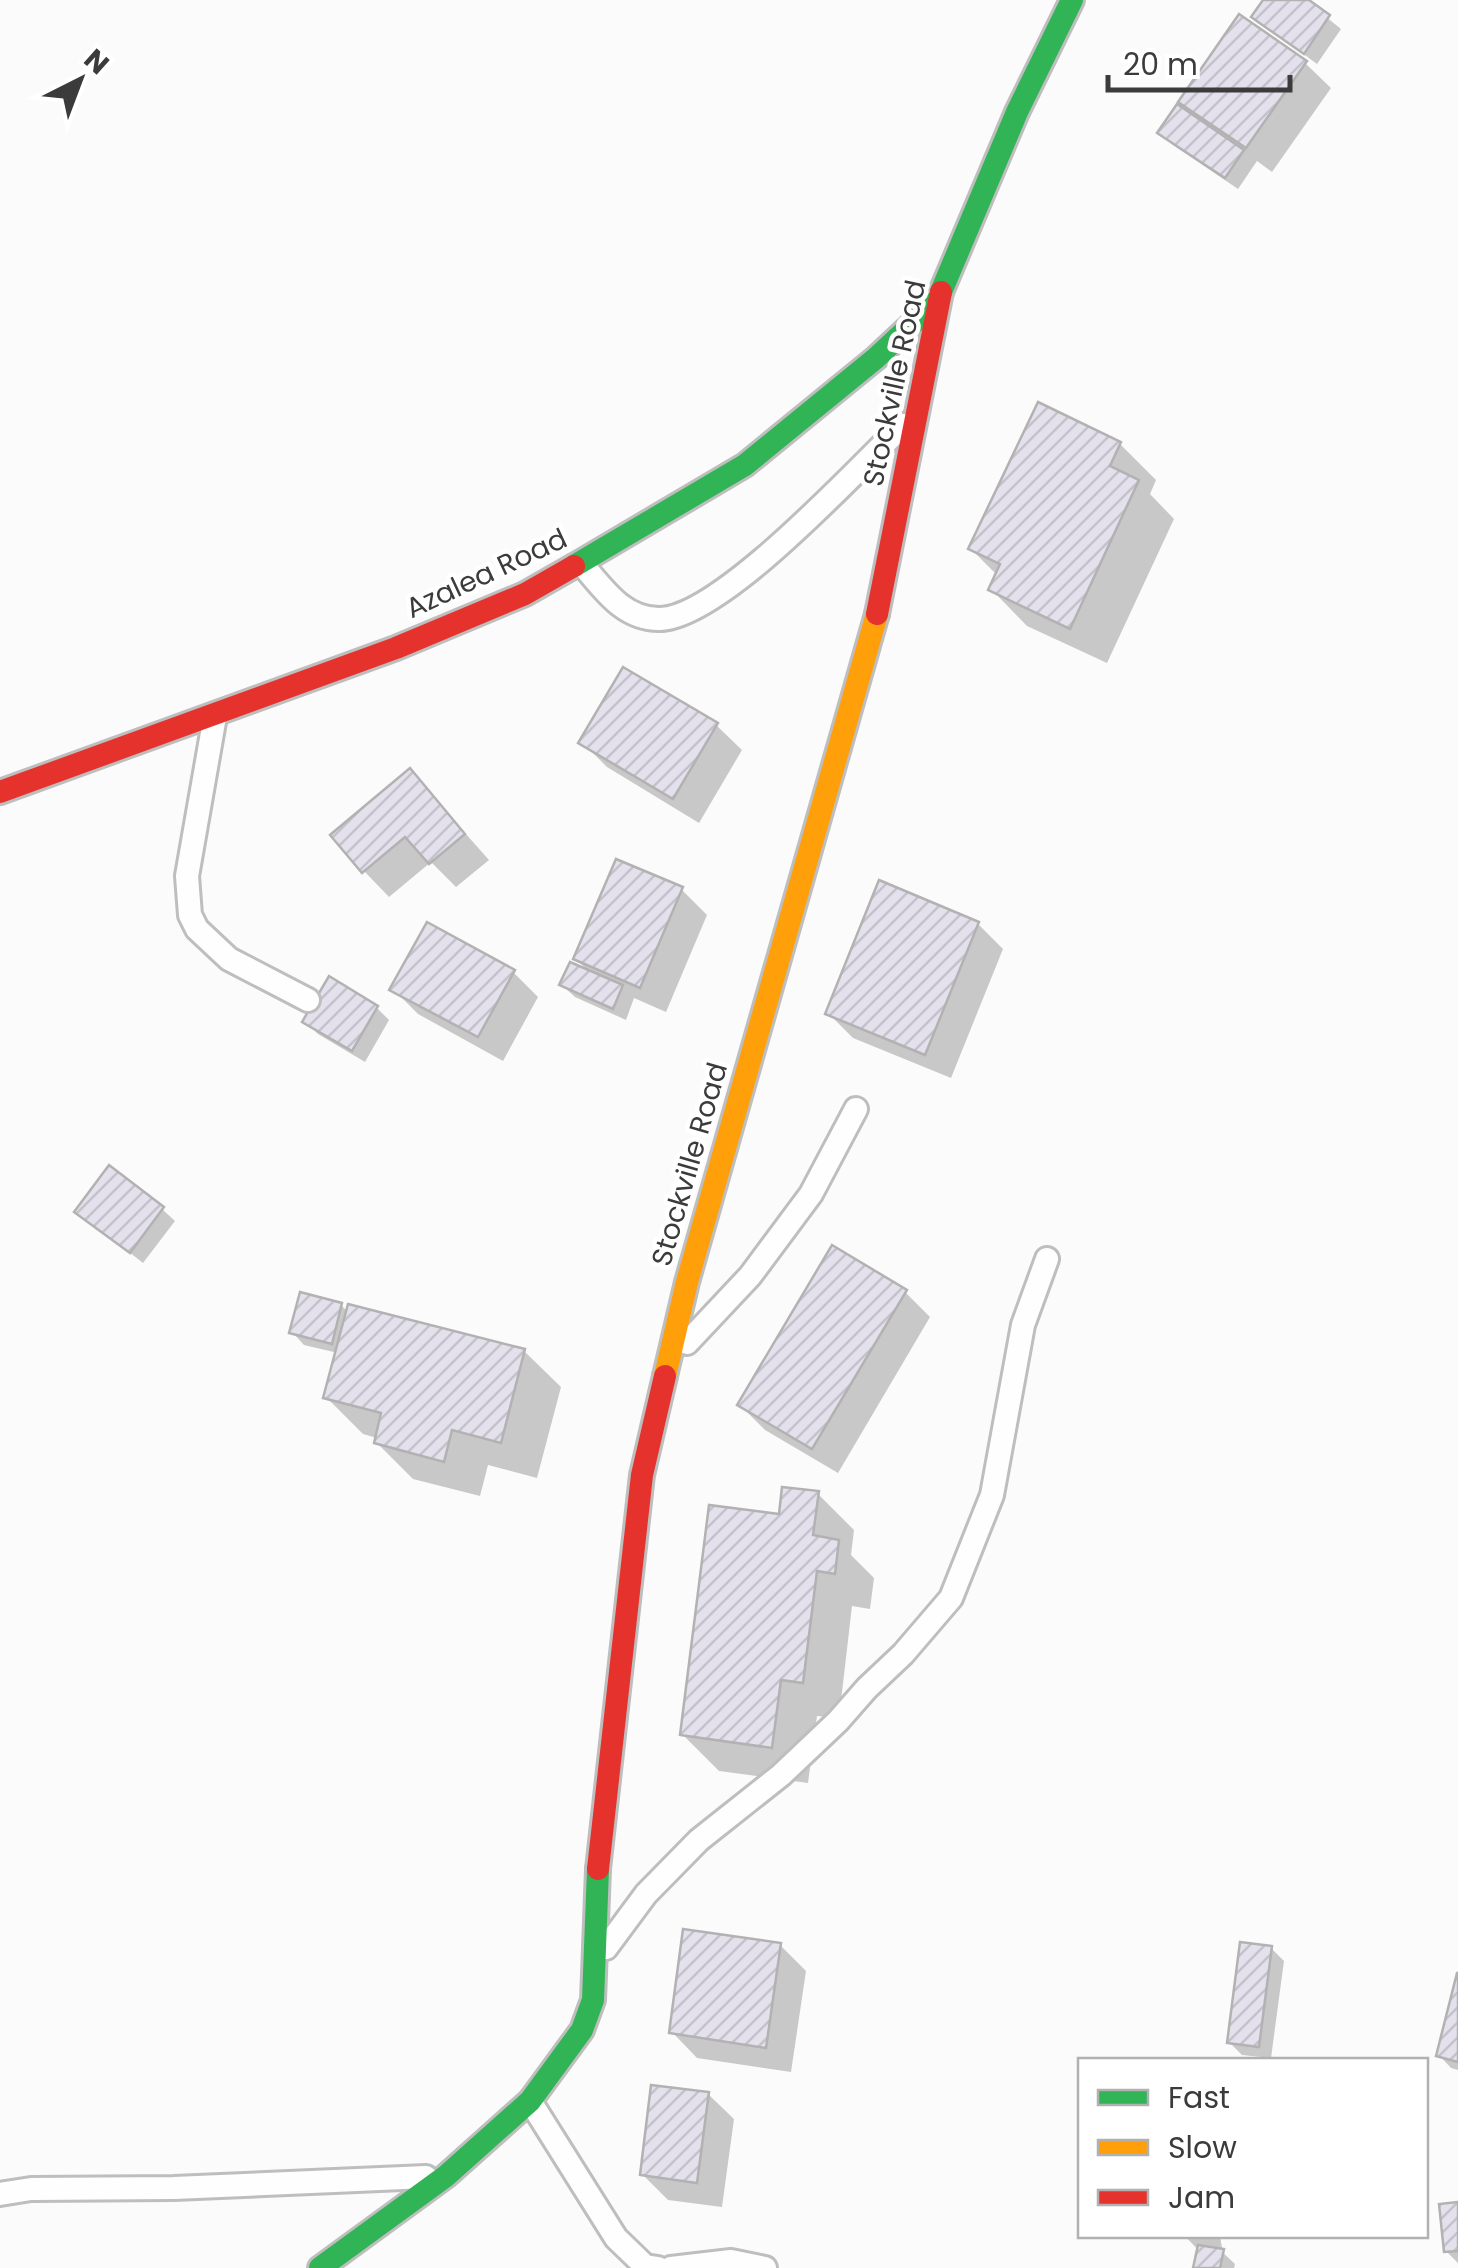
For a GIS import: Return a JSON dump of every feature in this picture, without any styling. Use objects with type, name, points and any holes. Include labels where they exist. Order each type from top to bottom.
[{"type":"street","name":"Stockville Road","points":[[320,2268],[446,2176],[530,2101],[582,2030],[592,2000],[599,1851],[642,1475],[687,1282],[879,605],[937,301],[1018,112],[1072,0]]},
{"type":"street","name":"Azalea Road","points":[[0,792],[396,648],[525,594],[745,464],[876,358],[937,301]]},
{"type":"lane","points":[[581,562],[620,608],[658,619],[682,615],[750,573],[916,413]]},
{"type":"lane","points":[[215,716],[188,876],[190,916],[197,929],[229,958],[308,1000]]},
{"type":"lane","points":[[668,1363],[750,1276],[810,1194],[856,1109]]},
{"type":"lane","points":[[594,1962],[646,1894],[700,1840],[781,1775],[838,1722],[951,1598],[992,1496],[1023,1325],[1048,1259]]},
{"type":"lane","points":[[530,2101],[616,2238],[644,2266],[658,2268]]},
{"type":"lane","points":[[0,2194],[31,2189],[174,2188],[446,2176]]},
{"type":"lane","points":[[671,2268],[731,2262],[764,2268]]},
{"type":"building","points":[[1263,0],[1309,0],[1330,15],[1304,54],[1251,17]]},
{"type":"building","points":[[1239,14],[1307,61],[1246,148],[1178,102]]},
{"type":"building","points":[[1177,104],[1244,150],[1225,178],[1157,133]]},
{"type":"building","points":[[1038,402],[1121,442],[1110,466],[1139,480],[1070,629],[988,590],[1000,564],[968,549]]},
{"type":"building","points":[[623,667],[718,723],[673,799],[578,743]]},
{"type":"building","points":[[410,768],[465,834],[429,864],[405,837],[362,873],[330,835]]},
{"type":"building","points":[[616,859],[683,887],[640,988],[573,959]]},
{"type":"building","points":[[879,880],[979,922],[925,1055],[825,1014]]},
{"type":"building","points":[[427,922],[515,970],[478,1037],[389,990]]},
{"type":"building","points":[[570,962],[623,985],[613,1009],[559,985]]},
{"type":"building","points":[[329,976],[378,1006],[352,1051],[302,1022]]},
{"type":"building","points":[[109,1165],[164,1207],[130,1253],[74,1212]]},
{"type":"building","points":[[832,1245],[907,1290],[812,1449],[737,1405]]},
{"type":"building","points":[[300,1292],[342,1303],[332,1344],[289,1333]]},
{"type":"building","points":[[348,1304],[525,1349],[501,1443],[452,1430],[444,1462],[374,1443],[381,1413],[323,1398]]},
{"type":"building","points":[[782,1487],[819,1491],[813,1535],[839,1540],[835,1574],[817,1571],[803,1683],[781,1680],[772,1748],[680,1735],[709,1505],[779,1514]]},
{"type":"building","points":[[683,1929],[781,1943],[766,2048],[669,2033]]},
{"type":"building","points":[[1240,1942],[1272,1946],[1259,2047],[1227,2043]]},
{"type":"building","points":[[1458,1973],[1458,2062],[1436,2056]]},
{"type":"building","points":[[651,2085],[709,2092],[697,2183],[640,2175]]},
{"type":"building","points":[[1458,2202],[1458,2251],[1444,2252],[1439,2204]]},
{"type":"building","points":[[1198,2245],[1224,2249],[1220,2268],[1193,2268]]},
{"type":"traffic: fast","points":[[941,292],[1017,112],[1072,0]]},
{"type":"traffic: fast","points":[[574,566],[745,465],[876,358],[937,301]]},
{"type":"traffic: fast","points":[[320,2268],[446,2176],[530,2101],[582,2030],[593,2000],[598,1869]]},
{"type":"traffic: slow","points":[[665,1376],[687,1282],[877,614]]},
{"type":"traffic: jam","points":[[877,614],[941,292]]},
{"type":"traffic: jam","points":[[0,792],[396,648],[525,594],[574,566]]},
{"type":"traffic: jam","points":[[598,1869],[642,1475],[665,1376]]}]
